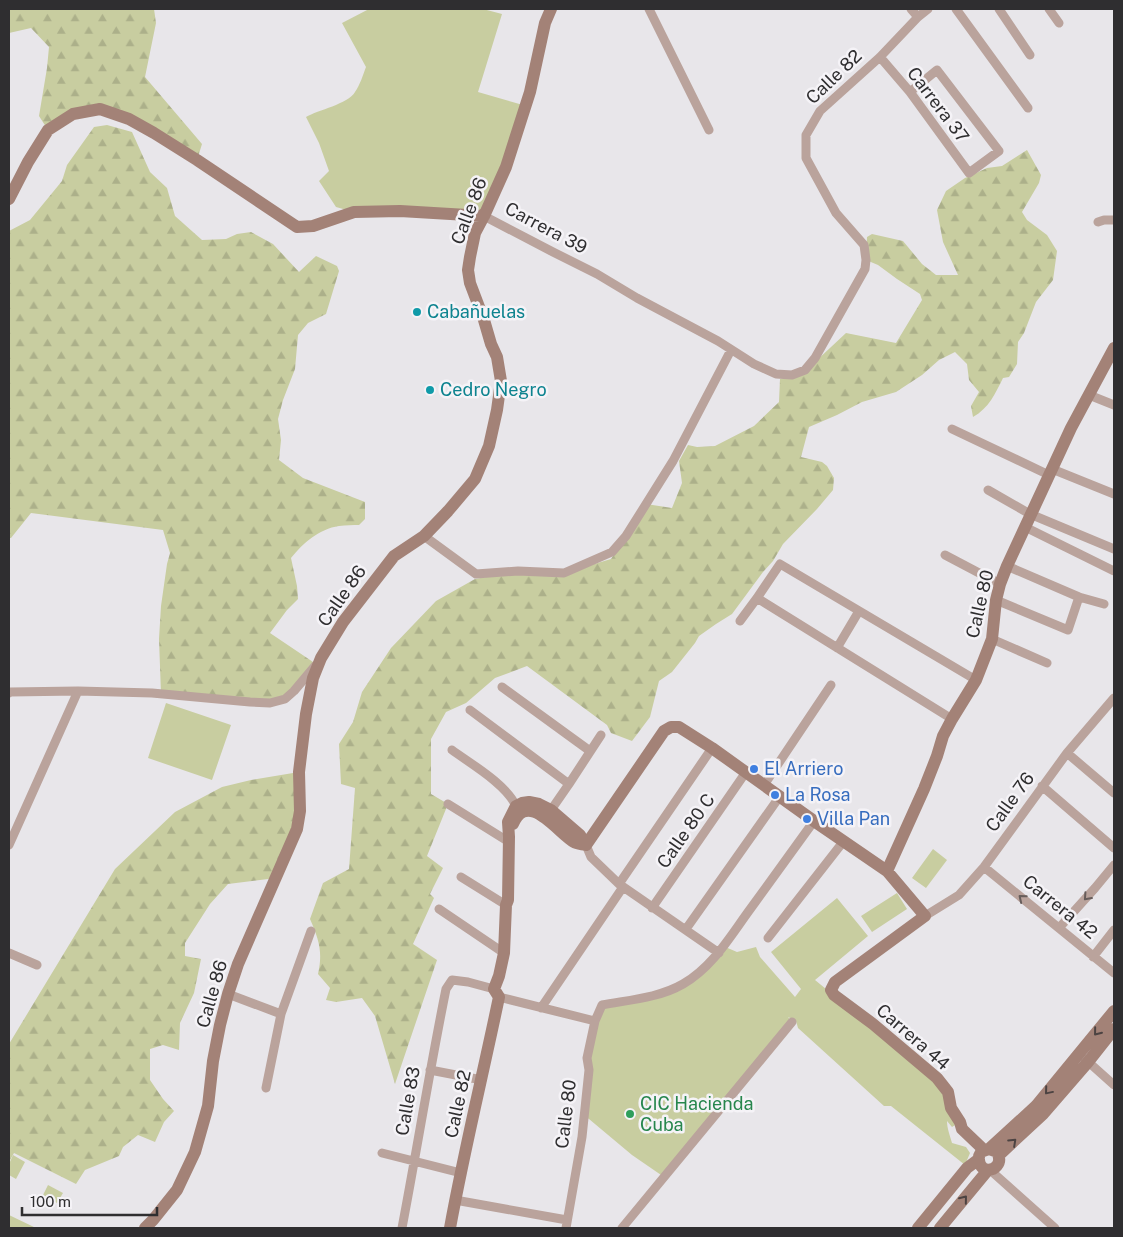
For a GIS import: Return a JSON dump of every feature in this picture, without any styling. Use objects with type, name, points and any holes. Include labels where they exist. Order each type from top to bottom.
[{"type":"main road","name":"Calle 86","points":[[145,1228],[176,1190],[194,1152],[208,1106],[213,1061],[228,994],[238,964],[297,829],[300,811],[298,772],[306,714],[313,678],[321,658],[343,622],[385,566],[394,556],[424,536],[475,479],[489,446],[501,381],[497,356],[491,344],[470,282],[468,270],[475,233],[506,167],[530,92],[545,24],[551,9]]},
{"type":"main road","name":"Carrera 39","points":[[9,199],[28,162],[48,130],[72,114],[100,109],[129,119],[197,160],[297,227],[313,226],[354,212],[400,211],[484,216]]},
{"type":"main road","name":"Calle 80","points":[[887,871],[924,789],[943,736],[976,680],[992,639],[996,600],[1007,566],[1071,428],[1114,348]]},
{"type":"main road","points":[[586,845],[664,731],[671,727],[680,727],[887,871],[923,917]]},
{"type":"main road","points":[[516,806],[529,802],[539,804],[551,810],[580,835],[586,845]]},
{"type":"main road","name":"Calle 82","points":[[450,1228],[460,1172],[482,1080],[504,952],[506,905],[508,900],[508,822],[516,806]]},
{"type":"main road","points":[[509,840],[516,818],[526,811],[530,811],[537,812],[545,817],[574,842],[586,845]]},
{"type":"main road","name":"Calle 76","points":[[831,990],[835,982],[923,917]]},
{"type":"main road","name":"Carrera 44","points":[[831,990],[834,995],[873,1024],[937,1078],[948,1092],[951,1108],[962,1129],[985,1152],[981,1166],[989,1170]]},
{"type":"main road","points":[[918,1228],[967,1168],[985,1152],[1043,1114],[1084,1058],[1114,1011]]},
{"type":"main road","points":[[1084,1058],[1114,1029]]},
{"type":"main road","points":[[940,1228],[989,1170],[998,1165],[999,1159],[985,1152]]},
{"type":"street","points":[[649,9],[709,130]]},
{"type":"street","points":[[911,9],[918,17]]},
{"type":"street","name":"Calle 82","points":[[866,260],[864,245],[836,213],[806,158],[806,135],[820,111],[880,57],[928,9]]},
{"type":"street","points":[[956,9],[1028,108]]},
{"type":"street","points":[[999,9],[1030,55]]},
{"type":"street","points":[[1050,9],[1059,23]]},
{"type":"street","name":"Carrera 37","points":[[880,57],[910,92],[969,173],[999,151],[937,70],[910,92]]},
{"type":"street","name":"Carrera 39","points":[[484,216],[597,274],[637,298],[718,341],[754,364],[776,374],[792,376],[806,370],[815,358],[865,269],[866,260]]},
{"type":"street","points":[[1098,222],[1114,220]]},
{"type":"street","points":[[424,536],[476,574],[518,571],[564,573],[612,552],[626,536],[673,461],[732,350]]},
{"type":"street","points":[[1089,395],[1114,405]]},
{"type":"street","points":[[952,429],[1050,472],[1114,494]]},
{"type":"street","points":[[988,490],[1030,514],[1114,549]]},
{"type":"street","points":[[1024,527],[1114,571]]},
{"type":"street","points":[[945,555],[1000,584]]},
{"type":"street","points":[[740,621],[780,564],[976,680]]},
{"type":"street","points":[[1007,566],[1079,596],[1104,604]]},
{"type":"street","points":[[996,600],[1068,630],[1079,596]]},
{"type":"street","points":[[757,598],[952,719]]},
{"type":"street","points":[[837,648],[859,611]]},
{"type":"street","points":[[992,639],[1047,663]]},
{"type":"street","points":[[9,693],[78,691],[152,693],[250,702],[270,702],[285,699],[321,658]]},
{"type":"street","points":[[764,785],[831,685]]},
{"type":"street","points":[[502,687],[590,751]]},
{"type":"street","points":[[9,846],[78,691]]},
{"type":"street","name":"Calle 76","points":[[923,917],[959,895],[984,868],[1067,753],[1114,698]]},
{"type":"street","points":[[470,710],[569,784]]},
{"type":"street","points":[[551,810],[601,735]]},
{"type":"street","points":[[541,1008],[712,748]]},
{"type":"street","points":[[452,750],[496,782],[512,797],[516,806]]},
{"type":"street","points":[[1067,753],[1114,793]]},
{"type":"street","name":"Calle 80 C","points":[[652,908],[746,772]]},
{"type":"street","points":[[1042,786],[1114,848]]},
{"type":"street","points":[[686,929],[780,796]]},
{"type":"street","points":[[448,804],[509,840]]},
{"type":"street","points":[[586,845],[591,857],[621,886],[719,953],[814,821]]},
{"type":"street","points":[[768,938],[843,842]]},
{"type":"street","points":[[1059,928],[1114,865]]},
{"type":"street","name":"Carrera 42","points":[[984,868],[1114,973]]},
{"type":"street","points":[[461,877],[506,905]]},
{"type":"street","points":[[439,909],[504,952]]},
{"type":"street","points":[[1093,957],[1114,930]]},
{"type":"street","points":[[266,1088],[281,1014],[311,931]]},
{"type":"street","points":[[9,953],[37,965]]},
{"type":"street","name":"Calle 80","points":[[566,1224],[582,1137],[590,1070],[587,1058],[595,1021],[602,1005],[650,996],[682,984],[695,976],[719,953]]},
{"type":"street","name":"Calle 83","points":[[402,1228],[446,989],[452,980],[468,982],[496,993]]},
{"type":"street","points":[[496,993],[541,1008],[595,1021]]},
{"type":"street","points":[[228,994],[281,1014]]},
{"type":"street","points":[[622,1228],[792,1022]]},
{"type":"street","points":[[1084,1058],[1114,1085]]},
{"type":"street","points":[[430,1070],[482,1080]]},
{"type":"street","points":[[382,1153],[460,1172]]},
{"type":"street","points":[[989,1170],[1055,1228]]},
{"type":"street","points":[[455,1200],[566,1224]]},
{"type":"green space","points":[[9,9],[154,9],[156,23],[145,77],[202,144],[197,160],[107,112],[73,114],[48,130],[39,116],[49,47],[31,28],[9,33]]},
{"type":"green space","points":[[369,9],[483,9],[502,14],[478,92],[523,105],[504,162],[482,214],[354,212],[336,207],[319,181],[329,171],[319,143],[306,117],[346,100],[357,89],[366,67],[342,23]]},
{"type":"green space","points":[[107,125],[132,132],[150,172],[167,188],[175,216],[202,240],[226,239],[237,234],[251,232],[273,244],[299,272],[316,256],[337,266],[339,271],[326,314],[308,323],[298,335],[295,369],[278,419],[281,440],[279,460],[303,478],[365,502],[365,519],[359,525],[339,526],[318,533],[306,542],[291,558],[298,599],[270,633],[316,664],[280,700],[161,694],[159,639],[161,606],[170,553],[163,530],[31,513],[11,538],[9,538],[9,231],[30,220],[62,181],[67,165],[94,127]]},
{"type":"green space","points":[[1027,150],[1041,175],[1039,183],[1022,212],[1027,220],[1047,235],[1057,251],[1053,280],[1036,302],[1024,333],[1018,342],[1017,364],[1009,377],[1003,378],[991,400],[979,413],[973,417],[971,406],[979,392],[969,380],[967,364],[955,352],[939,360],[922,375],[896,392],[862,402],[809,427],[801,457],[822,462],[827,466],[834,478],[833,490],[783,544],[773,561],[732,614],[699,636],[672,672],[659,681],[650,717],[632,741],[611,733],[607,725],[527,666],[495,678],[466,703],[446,712],[431,739],[431,794],[448,804],[427,856],[443,868],[430,894],[434,898],[413,944],[437,960],[395,1084],[375,1016],[362,998],[336,1002],[326,1000],[330,988],[318,974],[319,946],[310,919],[323,883],[349,869],[355,788],[341,784],[339,744],[353,722],[362,692],[391,648],[436,601],[475,579],[518,571],[564,573],[611,559],[646,504],[672,508],[682,483],[679,461],[688,445],[697,447],[715,446],[754,426],[779,402],[780,379],[800,376],[846,333],[896,343],[922,300],[920,294],[878,265],[866,260],[867,237],[872,234],[903,241],[922,264],[936,275],[958,275],[943,242],[937,210],[946,191],[965,178],[987,168],[1002,166]]},
{"type":"green space","points":[[166,703],[231,725],[212,780],[148,758]]},
{"type":"green space","points":[[299,772],[300,802],[276,878],[228,884],[210,904],[185,943],[185,956],[201,959],[194,993],[180,1023],[179,1050],[163,1045],[150,1049],[150,1080],[174,1111],[164,1122],[155,1142],[138,1135],[123,1147],[119,1156],[85,1170],[76,1184],[14,1153],[9,1162],[9,1044],[115,869],[175,812],[222,787]]},
{"type":"green space","points":[[933,849],[947,860],[926,888],[912,878]]},
{"type":"green space","points":[[897,893],[907,909],[872,932],[861,916]]},
{"type":"green space","points":[[837,898],[868,936],[815,980],[876,1030],[939,1087],[960,1122],[952,1127],[947,1121],[952,1143],[966,1147],[970,1153],[965,1165],[891,1106],[884,1106],[798,1028],[796,1021],[788,1017],[792,1022],[664,1177],[632,1155],[585,1116],[587,1058],[602,1005],[679,991],[682,984],[723,946],[737,952],[756,947],[760,957],[795,997],[801,989],[771,952]]},
{"type":"green space","points":[[13,1155],[25,1162],[16,1179],[9,1175],[9,1164]]},
{"type":"green space","points":[[48,1185],[63,1193],[57,1203],[43,1195]]},
{"type":"green space","points":[[9,1215],[36,1228],[9,1228]]},
{"type":"place","name":"Cabañuelas","points":[[417,312]]},
{"type":"place","name":"Cedro Negro","points":[[430,390]]},
{"type":"place","name":"El Arriero","points":[[754,769]]},
{"type":"place","name":"La Rosa","points":[[775,795]]},
{"type":"place","name":"Villa Pan","points":[[807,819]]},
{"type":"place","name":"CIC Hacienda Cuba","points":[[630,1114]]}]
